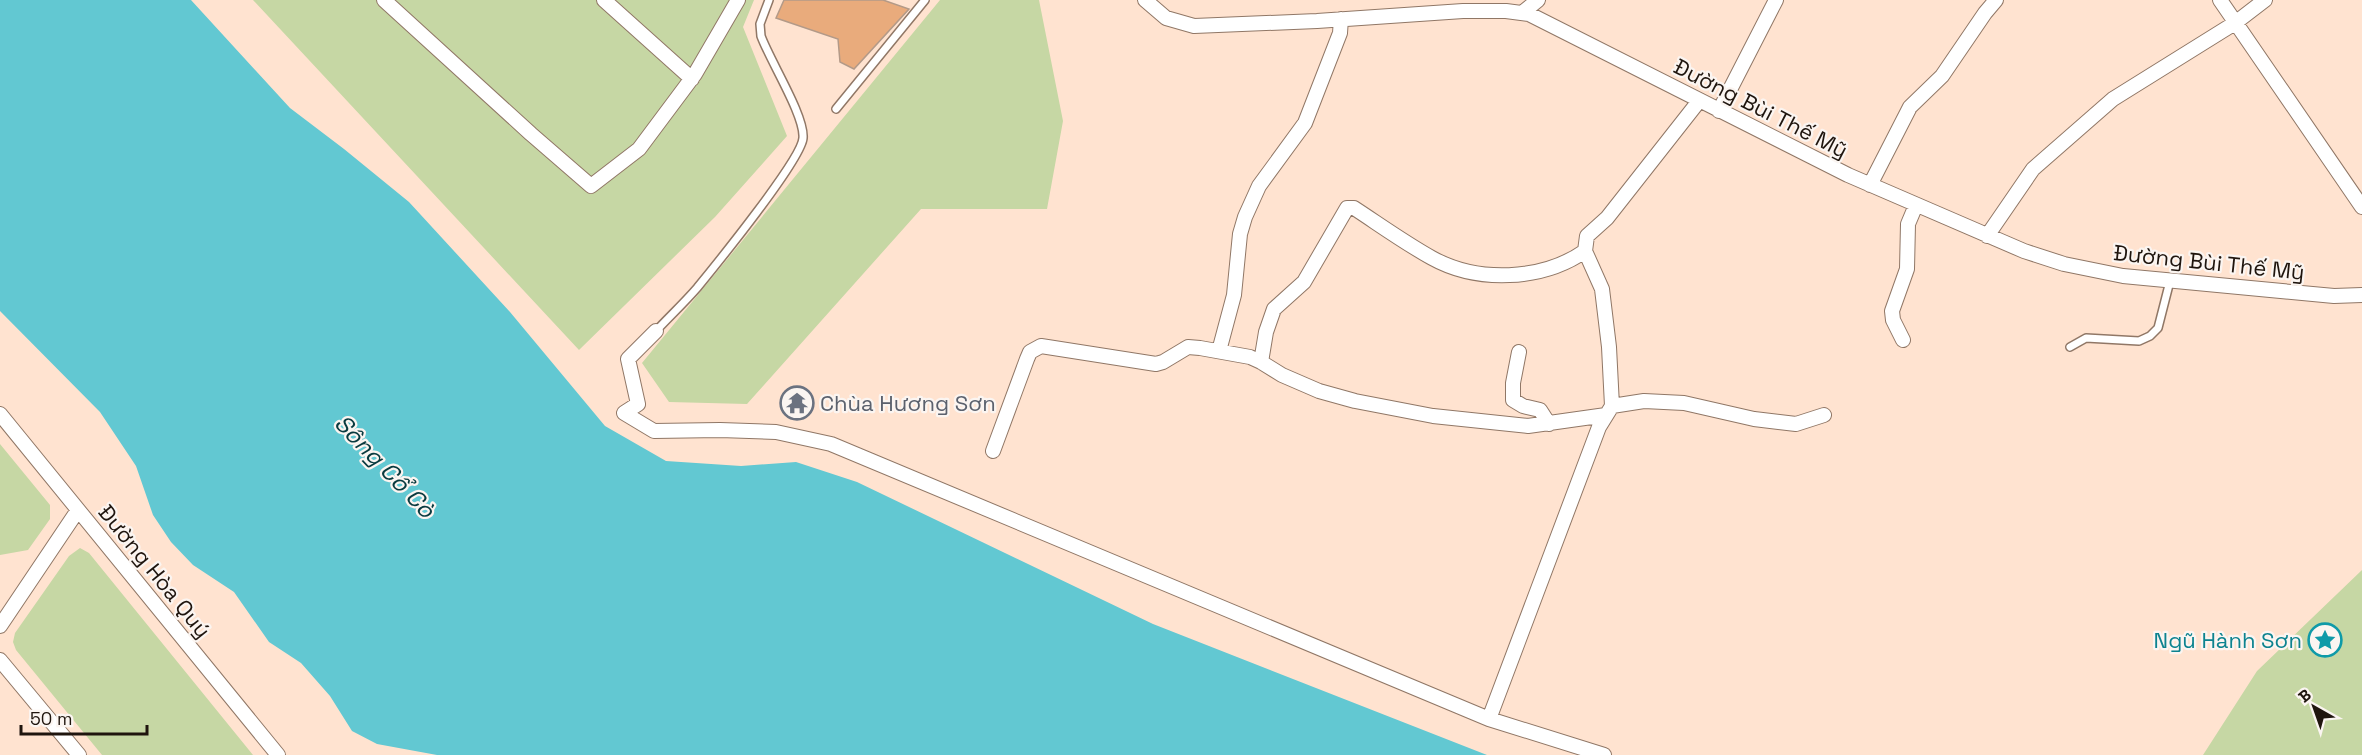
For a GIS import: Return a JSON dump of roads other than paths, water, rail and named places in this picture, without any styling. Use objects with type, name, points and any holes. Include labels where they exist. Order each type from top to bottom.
[{"type":"street","points":[[384,0],[531,135],[591,186],[639,149],[692,79],[738,0]]},
{"type":"street","points":[[604,0],[692,79]]},
{"type":"street","name":"Đường Bùi Thế Mỹ","points":[[1145,0],[1166,18],[1194,26],[1341,20],[1463,11],[1506,11],[1529,14],[1870,185],[1987,236],[2064,264],[2123,276],[2334,296],[2362,295]]},
{"type":"street","points":[[1522,13],[1538,0]]},
{"type":"street","points":[[1719,111],[1776,0]]},
{"type":"street","points":[[1870,185],[1910,107],[1942,76],[1996,0]]},
{"type":"street","points":[[2220,0],[2362,207]]},
{"type":"street","points":[[1987,236],[2033,169],[2113,99],[2235,22],[2265,0]]},
{"type":"street","points":[[1219,351],[1234,296],[1240,234],[1245,217],[1259,186],[1305,123],[1340,33],[1341,20]]},
{"type":"street","points":[[1489,719],[1599,428],[1609,411],[1609,347],[1602,289],[1585,251],[1587,236],[1607,218],[1699,101]]},
{"type":"street","points":[[1903,340],[1893,320],[1892,311],[1906,269],[1908,224],[1916,205]]},
{"type":"street","points":[[1261,362],[1266,332],[1274,309],[1304,282],[1347,208],[1354,208],[1433,259],[1471,274],[1530,273],[1556,266],[1585,251]]},
{"type":"street","points":[[656,331],[628,359],[638,404],[624,413],[654,431],[776,432],[831,444],[1489,719],[1604,755]]},
{"type":"street","points":[[993,451],[1030,352],[1041,346],[1156,364],[1188,347],[1219,351],[1261,362],[1300,384],[1355,401],[1433,416],[1503,424],[1528,426],[1549,424],[1644,401],[1684,403],[1754,418],[1796,424],[1824,415]]},
{"type":"street","points":[[1519,352],[1513,383],[1513,400],[1540,410],[1549,424]]},
{"type":"street","name":"Đường Hòa Quý","points":[[0,414],[278,755]]},
{"type":"street","points":[[0,626],[78,510]]},
{"type":"street","points":[[0,660],[79,755]]},
{"type":"lane","points":[[656,331],[697,288],[760,207],[786,171],[804,140],[797,113],[761,36],[760,24],[769,0]]},
{"type":"lane","points":[[836,109],[925,0]]},
{"type":"lane","points":[[2070,347],[2086,338],[2139,341],[2150,336],[2158,328],[2170,280]]},
{"type":"water","name":"Sông Cổ Cò","points":[[0,0],[191,0],[290,108],[409,202],[510,312],[605,426],[666,461],[741,466],[796,462],[857,482],[1153,624],[1487,755],[437,755],[377,744],[352,731],[330,696],[301,663],[269,642],[234,592],[193,565],[171,542],[153,515],[136,466],[100,412],[0,311]]},
{"type":"place","name":"Chùa Hương Sơn","points":[[797,403]]},
{"type":"place","name":"Ngũ Hành Sơn","points":[[2325,640]]}]
